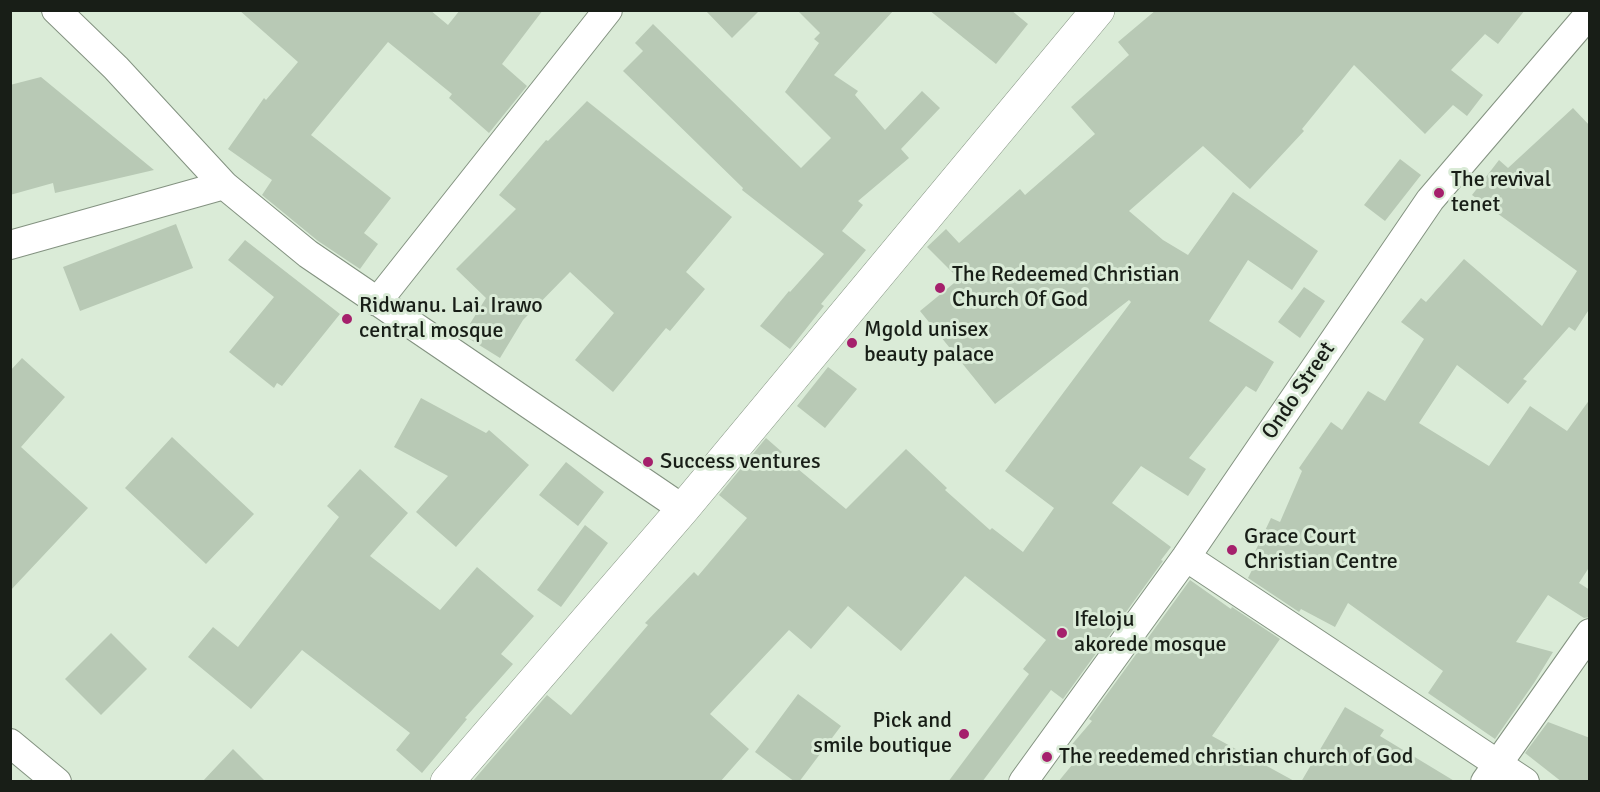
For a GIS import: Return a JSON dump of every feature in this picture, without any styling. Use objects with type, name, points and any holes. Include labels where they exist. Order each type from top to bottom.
[{"type":"street","points":[[56,10],[116,68],[224,185],[308,254],[683,509]]},
{"type":"street","points":[[377,302],[608,10]]},
{"type":"street","points":[[447,782],[683,509],[1098,10]]},
{"type":"street","name":"Ondo Street","points":[[1023,782],[1186,557],[1430,200],[1590,13]]},
{"type":"street","points":[[10,245],[224,185]]},
{"type":"street","points":[[1186,557],[1491,772],[1525,782]]},
{"type":"street","points":[[1491,772],[1590,633]]},
{"type":"street","points":[[10,743],[57,782]]},
{"type":"building","points":[[239,10],[430,10],[448,25],[460,10],[543,10],[502,64],[527,86],[489,133],[449,98],[452,94],[388,42],[311,135],[391,198],[364,233],[378,244],[360,269],[318,241],[262,195],[272,180],[228,149],[264,98],[266,100],[298,62]]},
{"type":"building","points":[[705,10],[760,10],[732,38]]},
{"type":"building","points":[[797,10],[894,10],[834,75],[858,91],[855,95],[885,130],[922,91],[940,108],[901,149],[909,158],[858,201],[863,205],[842,231],[866,250],[821,304],[824,306],[790,349],[760,326],[824,254],[742,190],[743,188],[623,71],[643,51],[635,43],[653,24],[801,168],[831,138],[785,92],[819,43],[814,39],[820,33]]},
{"type":"building","points":[[929,10],[1011,10],[1028,24],[996,64]]},
{"type":"building","points":[[1156,10],[1525,10],[1498,44],[1485,34],[1451,70],[1483,95],[1467,116],[1453,105],[1425,134],[1354,65],[1302,129],[1304,131],[1250,189],[1203,146],[1129,211],[1163,240],[1188,255],[1233,192],[1318,251],[1292,290],[1248,260],[1209,321],[1274,362],[1256,392],[1246,386],[1189,458],[1206,469],[1188,496],[1141,466],[1112,503],[1171,547],[1063,699],[1051,690],[982,782],[948,782],[1029,674],[1023,669],[1046,640],[965,576],[901,651],[848,606],[811,649],[789,630],[710,714],[749,749],[720,782],[472,782],[547,695],[571,715],[648,625],[645,623],[694,572],[698,576],[747,518],[719,495],[766,438],[782,452],[780,454],[846,509],[906,449],[947,488],[945,490],[990,530],[992,528],[1023,552],[1054,508],[1005,471],[1131,302],[1129,300],[995,404],[920,311],[959,279],[927,247],[946,229],[959,243],[1020,189],[1025,195],[1095,134],[1071,107],[1129,55],[1118,42]]},
{"type":"building","points":[[41,77],[154,170],[55,193],[53,183],[10,195],[10,85]]},
{"type":"building","points":[[587,101],[732,217],[686,272],[705,289],[670,331],[666,328],[613,392],[575,360],[614,313],[570,272],[523,320],[500,358],[463,335],[486,298],[456,269],[516,209],[499,195],[546,140],[548,141]]},
{"type":"building","points":[[1573,108],[1590,126],[1590,308],[1575,331],[1569,327],[1523,379],[1527,381],[1508,404],[1457,365],[1419,423],[1489,466],[1530,406],[1567,431],[1590,399],[1590,566],[1579,583],[1590,590],[1590,617],[1584,618],[1548,595],[1516,642],[1553,652],[1495,739],[1428,693],[1443,671],[1348,603],[1335,627],[1301,609],[1299,612],[1248,578],[1257,560],[1252,558],[1271,518],[1280,522],[1302,471],[1299,468],[1331,422],[1342,430],[1368,391],[1385,401],[1424,339],[1401,322],[1421,298],[1426,302],[1464,259],[1542,326],[1577,271],[1472,195],[1499,160],[1508,168]]},
{"type":"building","points":[[1400,159],[1421,175],[1385,221],[1364,205]]},
{"type":"building","points":[[176,224],[193,268],[80,311],[63,267]]},
{"type":"building","points":[[245,240],[340,314],[282,386],[277,383],[274,388],[229,352],[274,297],[228,260]]},
{"type":"building","points":[[1304,287],[1325,301],[1300,338],[1278,322]]},
{"type":"building","points":[[22,358],[65,397],[21,447],[88,508],[10,591],[10,371]]},
{"type":"building","points":[[828,367],[857,389],[825,428],[797,406]]},
{"type":"building","points":[[421,398],[486,433],[489,430],[529,465],[456,547],[416,512],[448,476],[394,447]]},
{"type":"building","points":[[172,437],[254,514],[206,564],[125,488]]},
{"type":"building","points":[[566,462],[604,492],[578,526],[539,495]]},
{"type":"building","points":[[360,469],[408,513],[370,556],[440,610],[477,567],[534,616],[501,654],[513,664],[465,718],[467,719],[422,773],[396,750],[410,733],[302,650],[251,709],[188,657],[213,627],[238,647],[339,517],[327,506]]},
{"type":"building","points":[[585,525],[608,543],[561,607],[537,590]]},
{"type":"building","points":[[1190,580],[1280,639],[1212,736],[1296,782],[1058,782],[1072,765],[1062,756],[1092,721],[1089,719]]},
{"type":"building","points":[[111,633],[147,669],[101,715],[65,679]]},
{"type":"building","points":[[798,694],[841,726],[799,782],[795,782],[755,752]]},
{"type":"building","points":[[1345,707],[1384,730],[1380,736],[1456,782],[1301,782]]},
{"type":"building","points":[[1548,722],[1590,738],[1590,782],[1562,782],[1525,753]]},
{"type":"building","points":[[233,749],[266,782],[202,782]]},
{"type":"place","name":"The revival tenet","points":[[1439,193]]},
{"type":"place","name":"The Redeemed Christian Church Of God","points":[[940,288]]},
{"type":"place","name":"Ridwanu. Lai. Irawo central mosque","points":[[347,319]]},
{"type":"place","name":"Mgold unisex beauty palace","points":[[852,343]]},
{"type":"place","name":"Success ventures","points":[[648,462]]},
{"type":"place","name":"Grace Court Christian Centre","points":[[1232,550]]},
{"type":"place","name":"Ifeloju akorede mosque","points":[[1062,633]]},
{"type":"place","name":"Pick and smile boutique","points":[[964,734]]},
{"type":"place","name":"The reedemed christian church of God","points":[[1047,757]]}]
